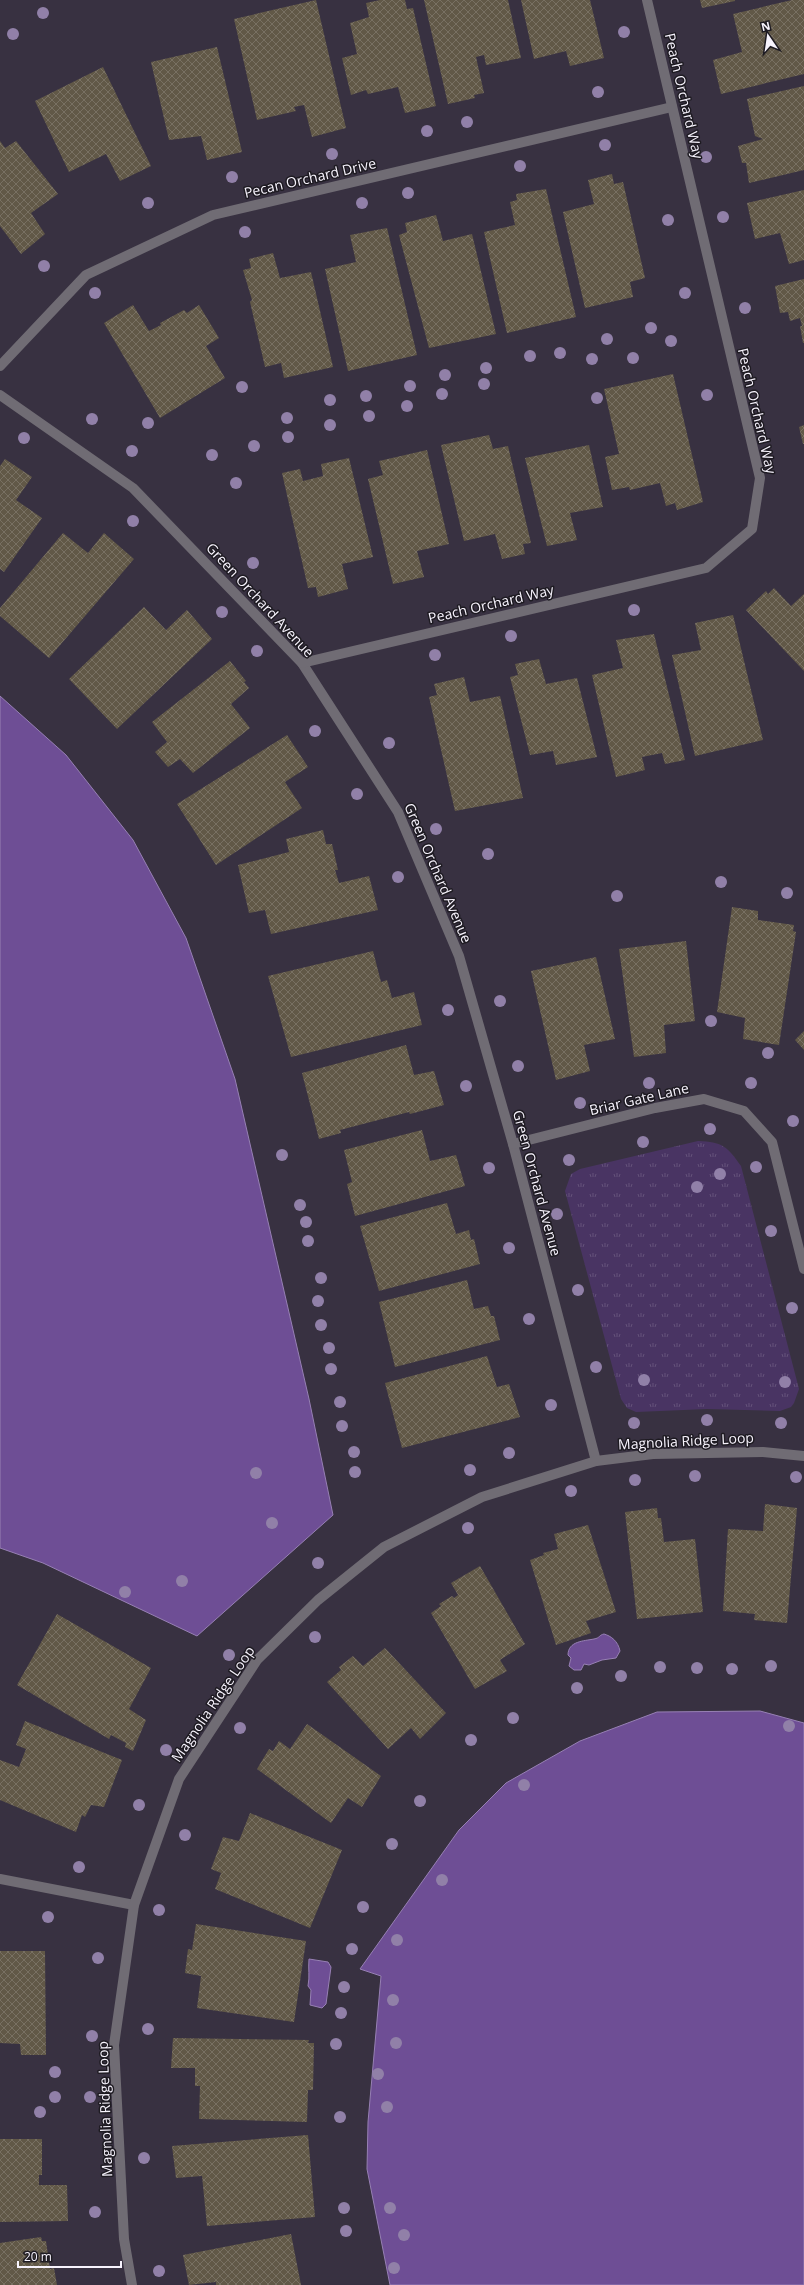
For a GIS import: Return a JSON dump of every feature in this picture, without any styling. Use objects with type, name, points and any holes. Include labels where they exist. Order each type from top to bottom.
[{"type":"street","name":"Peach Orchard Way","points":[[302,663],[706,568],[752,529],[760,478],[647,0]]},
{"type":"street","name":"Pecan Orchard Drive","points":[[0,366],[86,275],[213,215],[672,107]]},
{"type":"street","name":"Green Orchard Avenue","points":[[0,395],[133,488],[302,663],[398,812],[459,956],[513,1144],[596,1461]]},
{"type":"street","name":"Briar Gate Lane","points":[[513,1144],[655,1108],[704,1099],[744,1111],[772,1142],[804,1268]]},
{"type":"street","name":"Magnolia Ridge Loop","points":[[132,2285],[124,2239],[114,2045],[134,1905],[179,1780],[257,1660],[318,1600],[384,1547],[475,1501],[596,1461],[661,1454],[763,1452],[804,1456]]},
{"type":"street","points":[[0,1879],[134,1905]]},
{"type":"green space","points":[[698,1141],[723,1146],[732,1154],[741,1166],[799,1389],[791,1407],[780,1411],[707,1409],[636,1412],[627,1408],[621,1399],[565,1191],[571,1174],[580,1169]]},
{"type":"shaded area","points":[[0,696],[66,755],[133,840],[186,938],[235,1079],[309,1399],[333,1515],[197,1636],[43,1563],[0,1548]]},
{"type":"shaded area","points":[[604,1634],[612,1638],[618,1644],[620,1651],[616,1658],[602,1660],[589,1665],[584,1664],[581,1670],[574,1670],[569,1666],[571,1658],[568,1655],[569,1650],[574,1644],[581,1641],[596,1639]]},
{"type":"shaded area","points":[[760,1711],[804,1723],[804,2285],[390,2285],[367,2169],[368,2122],[381,1976],[360,1969],[459,1830],[506,1783],[580,1741],[657,1712]]},
{"type":"shaded area","points":[[309,1959],[328,1962],[331,1967],[326,2004],[322,2008],[310,2005],[311,1990],[308,1986]]},
{"type":"building","points":[[316,0],[346,128],[312,137],[304,105],[294,107],[296,111],[257,120],[234,19]]},
{"type":"building","points":[[380,0],[405,0],[407,9],[413,8],[436,106],[405,113],[398,87],[368,94],[366,90],[351,95],[342,58],[357,54],[350,23],[369,17],[366,3]]},
{"type":"building","points":[[424,0],[508,0],[521,58],[486,65],[484,55],[476,57],[484,93],[474,95],[475,98],[448,104]]},
{"type":"building","points":[[521,0],[590,0],[604,58],[570,66],[566,51],[534,59]]},
{"type":"building","points":[[700,0],[735,0],[735,1],[702,8]]},
{"type":"building","points":[[792,0],[804,0],[804,74],[721,94],[713,60],[742,52],[733,14]]},
{"type":"building","points":[[217,47],[242,152],[207,160],[201,136],[169,140],[151,62]]},
{"type":"building","points":[[103,67],[151,166],[120,181],[106,154],[69,172],[35,101]]},
{"type":"building","points":[[804,86],[804,170],[749,183],[746,163],[742,163],[738,146],[763,139],[755,136],[747,99]]},
{"type":"building","points":[[0,141],[5,148],[16,141],[58,194],[31,213],[45,234],[21,254],[0,226]]},
{"type":"building","points":[[612,174],[614,184],[623,182],[645,278],[630,282],[633,297],[585,308],[563,212],[594,204],[588,180]]},
{"type":"building","points":[[546,189],[576,317],[507,333],[484,232],[515,225],[510,202],[517,200],[516,194]]},
{"type":"building","points":[[804,190],[804,260],[789,264],[780,233],[755,239],[747,203]]},
{"type":"building","points":[[436,215],[443,241],[472,234],[496,334],[429,348],[399,235],[407,232],[405,223]]},
{"type":"building","points":[[387,228],[417,355],[348,371],[325,269],[356,262],[350,235]]},
{"type":"building","points":[[273,253],[280,278],[311,272],[333,367],[284,378],[281,363],[265,367],[250,302],[252,300],[243,270],[251,268],[249,259]]},
{"type":"building","points":[[804,279],[803,343],[800,318],[790,321],[788,312],[780,313],[775,286]]},
{"type":"building","points":[[133,305],[149,331],[161,325],[160,323],[184,310],[187,313],[199,305],[219,338],[206,346],[225,378],[160,418],[104,323]]},
{"type":"building","points":[[673,374],[703,502],[677,510],[675,503],[666,506],[660,483],[630,490],[629,487],[612,490],[605,457],[619,454],[604,389]]},
{"type":"building","points":[[804,425],[804,444],[803,444],[799,427]]},
{"type":"building","points":[[489,435],[493,449],[508,446],[531,543],[523,544],[525,554],[502,559],[495,534],[464,541],[441,445]]},
{"type":"building","points":[[589,445],[603,507],[570,513],[577,540],[547,546],[525,458]]},
{"type":"building","points":[[427,450],[449,544],[417,551],[424,577],[393,584],[368,479],[383,475],[379,461]]},
{"type":"building","points":[[349,458],[373,557],[342,564],[348,589],[318,597],[316,587],[308,588],[282,473],[300,469],[303,481],[323,476],[321,464]]},
{"type":"building","points":[[5,459],[32,477],[16,500],[42,518],[4,572],[0,569],[0,466]]},
{"type":"building","points":[[63,533],[88,553],[104,533],[134,559],[49,658],[0,616],[0,608]]},
{"type":"building","points":[[774,588],[791,606],[804,594],[804,671],[746,610],[766,591],[768,594]]},
{"type":"building","points":[[144,607],[166,630],[187,610],[212,639],[117,729],[69,679]]},
{"type":"building","points":[[733,615],[763,740],[695,756],[672,655],[701,650],[695,623]]},
{"type":"building","points":[[654,634],[685,760],[665,764],[662,753],[642,757],[645,770],[616,777],[592,675],[623,668],[616,640]]},
{"type":"building","points":[[539,659],[546,684],[577,678],[597,757],[556,765],[553,751],[530,755],[510,677],[518,675],[515,664]]},
{"type":"building","points":[[230,661],[246,681],[244,682],[249,688],[231,704],[250,728],[193,773],[180,759],[168,767],[155,752],[167,742],[152,722]]},
{"type":"building","points":[[464,677],[470,702],[500,696],[523,798],[455,811],[429,697],[437,695],[434,684]]},
{"type":"building","points":[[287,735],[308,767],[285,782],[302,808],[216,865],[177,804]]},
{"type":"building","points":[[323,830],[326,844],[332,844],[338,870],[335,870],[339,883],[369,876],[378,910],[271,934],[265,910],[249,913],[238,865],[289,852],[286,839]]},
{"type":"building","points":[[732,907],[758,911],[758,920],[794,925],[793,931],[796,932],[779,1045],[743,1039],[745,1018],[717,1012]]},
{"type":"building","points":[[686,941],[695,1021],[664,1025],[666,1053],[634,1057],[619,949]]},
{"type":"building","points":[[373,951],[381,982],[387,980],[392,998],[414,992],[422,1025],[291,1057],[268,976]]},
{"type":"building","points":[[596,957],[615,1039],[584,1045],[590,1071],[556,1080],[531,971]]},
{"type":"building","points":[[804,1031],[804,1050],[795,1040]]},
{"type":"building","points":[[406,1045],[414,1075],[434,1071],[444,1105],[410,1114],[409,1112],[340,1130],[341,1133],[319,1139],[302,1073]]},
{"type":"building","points":[[422,1130],[430,1161],[456,1155],[465,1186],[355,1216],[347,1184],[352,1182],[344,1150]]},
{"type":"building","points":[[447,1203],[456,1234],[469,1230],[471,1240],[474,1239],[480,1264],[379,1291],[360,1226]]},
{"type":"building","points":[[467,1280],[474,1309],[488,1306],[491,1316],[494,1316],[500,1340],[395,1367],[379,1302]]},
{"type":"building","points":[[487,1356],[497,1387],[509,1384],[520,1417],[402,1448],[385,1383]]},
{"type":"building","points":[[765,1504],[797,1508],[787,1623],[754,1620],[755,1614],[723,1611],[728,1529],[763,1531]]},
{"type":"building","points":[[657,1508],[658,1518],[661,1518],[664,1542],[695,1539],[703,1612],[637,1619],[625,1512]]},
{"type":"building","points":[[588,1525],[616,1612],[586,1621],[591,1633],[556,1645],[530,1560],[544,1555],[543,1553],[558,1549],[554,1534]]},
{"type":"building","points":[[480,1566],[525,1644],[500,1660],[507,1671],[475,1689],[431,1613],[441,1606],[439,1604],[452,1596],[454,1598],[458,1595],[451,1583]]},
{"type":"building","points":[[57,1614],[151,1668],[129,1709],[146,1720],[133,1751],[125,1747],[126,1743],[111,1735],[109,1739],[17,1685]]},
{"type":"building","points":[[385,1648],[446,1713],[420,1739],[411,1728],[388,1749],[327,1682],[341,1670],[339,1667],[353,1656],[363,1666]]},
{"type":"building","points":[[25,1721],[122,1760],[104,1807],[91,1805],[85,1817],[82,1815],[76,1832],[0,1800],[0,1760],[19,1767],[26,1749],[16,1745]]},
{"type":"building","points":[[307,1724],[381,1776],[362,1807],[348,1798],[331,1823],[257,1769],[269,1749],[273,1751],[279,1741],[290,1749]]},
{"type":"building","points":[[250,1813],[342,1850],[310,1928],[215,1889],[221,1873],[211,1869],[223,1837],[239,1841]]},
{"type":"building","points":[[196,1924],[306,1941],[294,2022],[197,2008],[201,1976],[185,1973],[188,1949],[192,1950]]},
{"type":"building","points":[[0,1951],[45,1951],[46,2055],[21,2055],[20,2044],[0,2043]]},
{"type":"building","points":[[173,2038],[309,2040],[308,2043],[314,2043],[313,2090],[308,2090],[307,2122],[199,2119],[200,2086],[195,2086],[195,2068],[171,2068]]},
{"type":"building","points":[[308,2135],[315,2217],[207,2226],[202,2176],[176,2178],[172,2146]]},
{"type":"building","points":[[0,2139],[42,2139],[42,2175],[39,2175],[39,2185],[67,2185],[68,2221],[0,2222]]},
{"type":"building","points":[[291,2234],[301,2285],[216,2285],[216,2282],[189,2285],[183,2255]]},
{"type":"building","points":[[41,2237],[42,2241],[46,2241],[50,2269],[54,2268],[57,2285],[0,2285],[0,2243]]}]
